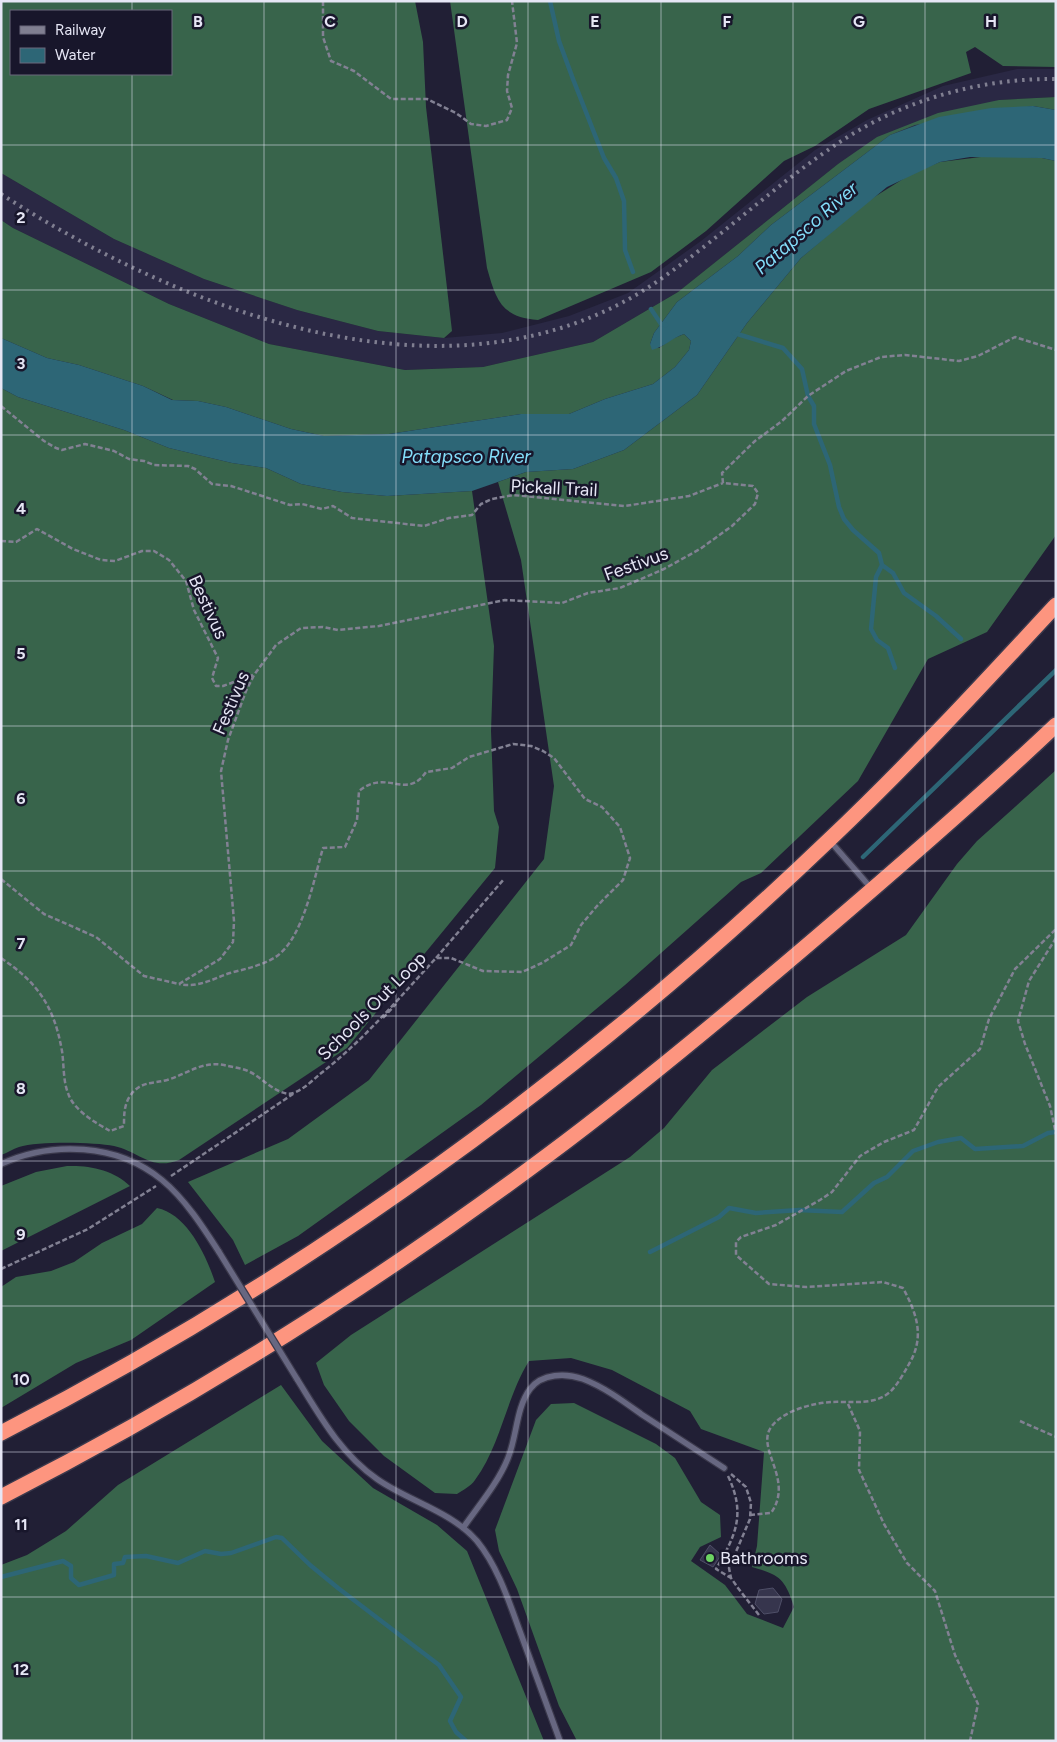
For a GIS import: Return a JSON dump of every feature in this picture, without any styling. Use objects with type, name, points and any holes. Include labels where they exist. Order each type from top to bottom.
[{"type":"highway","points":[[1,1433],[107,1376],[212,1314],[322,1245],[432,1169],[601,1041],[696,962],[829,840],[940,729],[1056,605]]},
{"type":"highway","points":[[1,1497],[128,1429],[241,1364],[350,1295],[465,1216],[550,1154],[639,1084],[873,890],[1056,725]]},
{"type":"lane","points":[[829,840],[873,890]]},
{"type":"lane","points":[[1,1164],[35,1153],[84,1150],[106,1152],[148,1170],[163,1181],[199,1221],[330,1431],[346,1452],[362,1468],[395,1491],[446,1516],[477,1541],[502,1585],[560,1741]]},
{"type":"lane","points":[[463,1528],[500,1476],[514,1440],[524,1401],[531,1388],[540,1380],[552,1376],[565,1375],[582,1379],[606,1390],[724,1468]]},
{"type":"path","points":[[323,1],[323,37],[331,61],[354,71],[391,99],[427,99],[456,113],[471,124],[486,126],[507,120],[512,108],[507,91],[508,75],[517,43],[512,1]]},
{"type":"path","points":[[723,483],[722,473],[755,441],[782,421],[819,386],[846,371],[881,357],[905,355],[959,361],[978,356],[1015,337],[1056,350]]},
{"type":"path","name":"Pickall Trail","points":[[1,406],[44,442],[62,450],[85,444],[114,451],[129,458],[154,465],[188,466],[195,469],[212,484],[231,486],[290,505],[302,504],[322,509],[334,506],[352,518],[411,526],[424,526],[449,518],[472,515],[481,504],[492,499],[513,496],[625,506],[689,496],[723,483]]},
{"type":"path","name":"Festivus","points":[[179,984],[220,959],[233,942],[234,921],[229,882],[221,771],[228,740],[254,674],[276,645],[301,628],[323,627],[338,630],[379,626],[504,600],[562,603],[588,593],[625,586],[681,561],[732,526],[755,504],[758,492],[753,486],[723,483]]},
{"type":"path","name":"Bestivus","points":[[1,541],[16,542],[37,529],[73,549],[102,560],[116,561],[142,551],[154,552],[169,560],[186,581],[194,610],[218,658],[212,678],[216,686],[248,679],[254,674]]},
{"type":"path","name":"Schools Out Loop","points":[[179,984],[192,986],[211,981],[276,957],[292,939],[304,918],[323,848],[345,847],[357,820],[359,791],[368,783],[389,781],[410,786],[420,781],[426,772],[452,768],[469,757],[513,744],[531,746],[543,751],[554,758],[585,799],[602,806],[620,827],[630,858],[623,880],[597,906],[581,926],[571,945],[522,972],[483,971],[451,958],[436,958]]},
{"type":"path","points":[[1,879],[44,914],[96,937],[144,976],[179,984]]},
{"type":"path","points":[[1,1269],[88,1229],[296,1093],[351,1049],[389,1012],[504,879]]},
{"type":"path","points":[[750,1515],[771,1512],[776,1505],[779,1478],[766,1443],[770,1428],[779,1419],[806,1408],[831,1402],[848,1404],[875,1399],[889,1392],[914,1355],[920,1333],[914,1309],[903,1288],[883,1282],[806,1287],[769,1284],[736,1255],[736,1242],[741,1237],[776,1225],[820,1200],[832,1192],[860,1156],[895,1136],[906,1135],[914,1130],[938,1087],[980,1049],[989,1019],[1015,969],[1056,929]]},
{"type":"path","points":[[1056,938],[1028,981],[1018,1021],[1025,1044],[1050,1106],[1056,1134]]},
{"type":"path","points":[[1,958],[25,974],[42,994],[54,1022],[61,1049],[68,1094],[78,1108],[110,1130],[124,1126],[125,1106],[137,1089],[148,1082],[167,1080],[202,1066],[222,1065],[250,1071],[279,1091],[287,1094],[296,1093]]},
{"type":"path","points":[[848,1404],[860,1431],[859,1470],[884,1524],[907,1562],[934,1591],[955,1655],[978,1704],[970,1741]]},
{"type":"path","points":[[1020,1421],[1056,1437]]},
{"type":"path","points":[[724,1468],[746,1487],[751,1503],[750,1515],[729,1568],[732,1578],[759,1615]]},
{"type":"path","points":[[724,1468],[735,1491],[739,1510],[729,1546],[716,1569],[732,1578]]},
{"type":"shaded area","points":[[1017,69],[1056,69],[1056,97],[999,100],[838,164],[678,292],[593,342],[483,367],[405,370],[269,344],[169,304],[13,228],[1,220],[1,173],[114,239],[204,279],[297,310],[378,331],[444,338],[502,333],[569,316],[628,293],[701,241],[815,150],[867,120],[943,86]]},
{"type":"green space","points":[[1,1],[415,1],[423,42],[426,107],[452,331],[444,338],[378,331],[297,310],[204,279],[114,239],[1,173]]},
{"type":"green space","points":[[450,1],[1056,1],[1056,67],[1003,66],[975,47],[966,52],[971,73],[869,109],[815,146],[784,161],[706,231],[651,272],[538,320],[516,315],[502,305],[497,298],[487,268]]},
{"type":"green space","points":[[1056,97],[1056,110],[1033,106],[915,125],[890,135],[771,225],[738,256],[677,302],[654,333],[650,344],[659,348],[672,339],[684,334],[691,341],[689,350],[675,367],[653,384],[605,399],[569,414],[521,414],[389,434],[324,436],[291,429],[226,407],[198,401],[173,400],[143,386],[79,365],[47,358],[1,338],[1,220],[13,228],[169,304],[269,344],[405,370],[483,367],[593,342],[678,292],[838,164],[877,137],[938,113],[999,100]]},
{"type":"green space","points":[[997,155],[1042,158],[1056,161],[1056,535],[987,632],[928,659],[858,781],[761,873],[741,882],[625,985],[481,1105],[298,1236],[245,1265],[233,1240],[188,1182],[288,1139],[369,1080],[544,859],[554,786],[521,560],[498,482],[526,472],[573,469],[624,450],[697,395],[747,323],[801,258],[868,201],[911,174],[940,162]]},
{"type":"green space","points":[[1,388],[18,397],[124,430],[169,448],[232,463],[266,468],[301,484],[342,492],[387,496],[472,491],[494,646],[491,731],[494,811],[499,827],[495,868],[347,1048],[179,1160],[169,1163],[153,1162],[114,1146],[80,1143],[28,1145],[1,1155]]},
{"type":"green space","points":[[1056,770],[1056,1741],[577,1741],[559,1706],[517,1589],[499,1551],[495,1530],[536,1420],[551,1404],[574,1403],[656,1444],[675,1458],[701,1502],[720,1515],[721,1537],[700,1547],[691,1561],[725,1585],[747,1614],[783,1628],[794,1607],[788,1590],[775,1576],[752,1567],[757,1546],[764,1452],[701,1429],[690,1411],[612,1370],[571,1358],[529,1361],[521,1375],[491,1452],[475,1480],[457,1494],[435,1493],[384,1456],[349,1421],[324,1385],[316,1363],[351,1335],[630,1157],[664,1128],[712,1070],[807,997],[906,935],[957,864],[977,841]]},
{"type":"green space","points":[[67,1166],[84,1166],[109,1172],[130,1186],[1,1251],[1,1186],[36,1172]]},
{"type":"green space","points":[[157,1208],[177,1218],[194,1237],[201,1248],[215,1282],[131,1340],[76,1363],[1,1408],[1,1287],[16,1277],[51,1271],[74,1262],[102,1243],[142,1224]]},
{"type":"green space","points":[[281,1385],[322,1441],[373,1488],[437,1525],[467,1551],[544,1741],[1,1741],[1,1565],[27,1555],[66,1531],[118,1485]]},
{"type":"water","name":"Patapsco River","points":[[1033,106],[1056,110],[1056,161],[1042,158],[970,157],[940,162],[887,187],[801,258],[747,323],[697,395],[624,450],[573,469],[526,472],[472,491],[387,496],[342,492],[301,484],[266,468],[232,463],[169,448],[124,430],[18,397],[1,388],[1,338],[47,358],[79,365],[143,386],[172,400],[198,401],[226,407],[291,429],[324,436],[389,434],[521,414],[569,414],[605,399],[653,384],[675,367],[689,350],[691,341],[684,334],[652,350],[650,344],[654,333],[677,302],[738,256],[771,225],[890,135],[939,117],[991,108]]},
{"type":"building","name":"Bathrooms","points":[[710,1545],[721,1555],[713,1567],[700,1560]]},
{"type":"building","points":[[773,1588],[782,1599],[778,1612],[764,1614],[755,1604],[759,1590]]},
{"type":"waterway","points":[[550,1],[559,41],[573,79],[604,158],[616,178],[624,201],[625,250],[633,272]]},
{"type":"waterway","points":[[651,309],[661,324],[666,325]]},
{"type":"waterway","points":[[734,333],[783,348],[802,369],[808,396],[814,406],[814,424],[830,465],[839,507],[844,519],[853,530],[879,553],[882,565],[876,577],[871,629],[877,640],[888,648],[895,668]]},
{"type":"waterway","points":[[882,565],[893,573],[904,593],[936,616],[961,639]]},
{"type":"waterway","points":[[863,857],[1056,670]]},
{"type":"waterway","points":[[650,1252],[719,1217],[729,1208],[756,1213],[799,1210],[842,1212],[874,1183],[887,1177],[913,1151],[938,1142],[961,1138],[975,1149],[1023,1146],[1048,1133],[1056,1132]]},
{"type":"waterway","points":[[1,1577],[63,1561],[71,1566],[71,1578],[79,1585],[114,1575],[114,1564],[123,1563],[125,1557],[146,1556],[178,1563],[205,1551],[221,1554],[231,1553],[276,1537],[282,1538],[338,1588],[439,1665],[461,1697],[450,1721],[456,1732],[466,1741]]},
{"type":"railway","points":[[1,194],[75,238],[155,278],[240,311],[327,334],[416,345],[503,341],[586,319],[665,276],[822,154],[846,138],[894,112],[920,102],[974,87],[1001,82],[1056,79]]},
{"type":"place","name":"Bathrooms","points":[[710,1558]]}]
